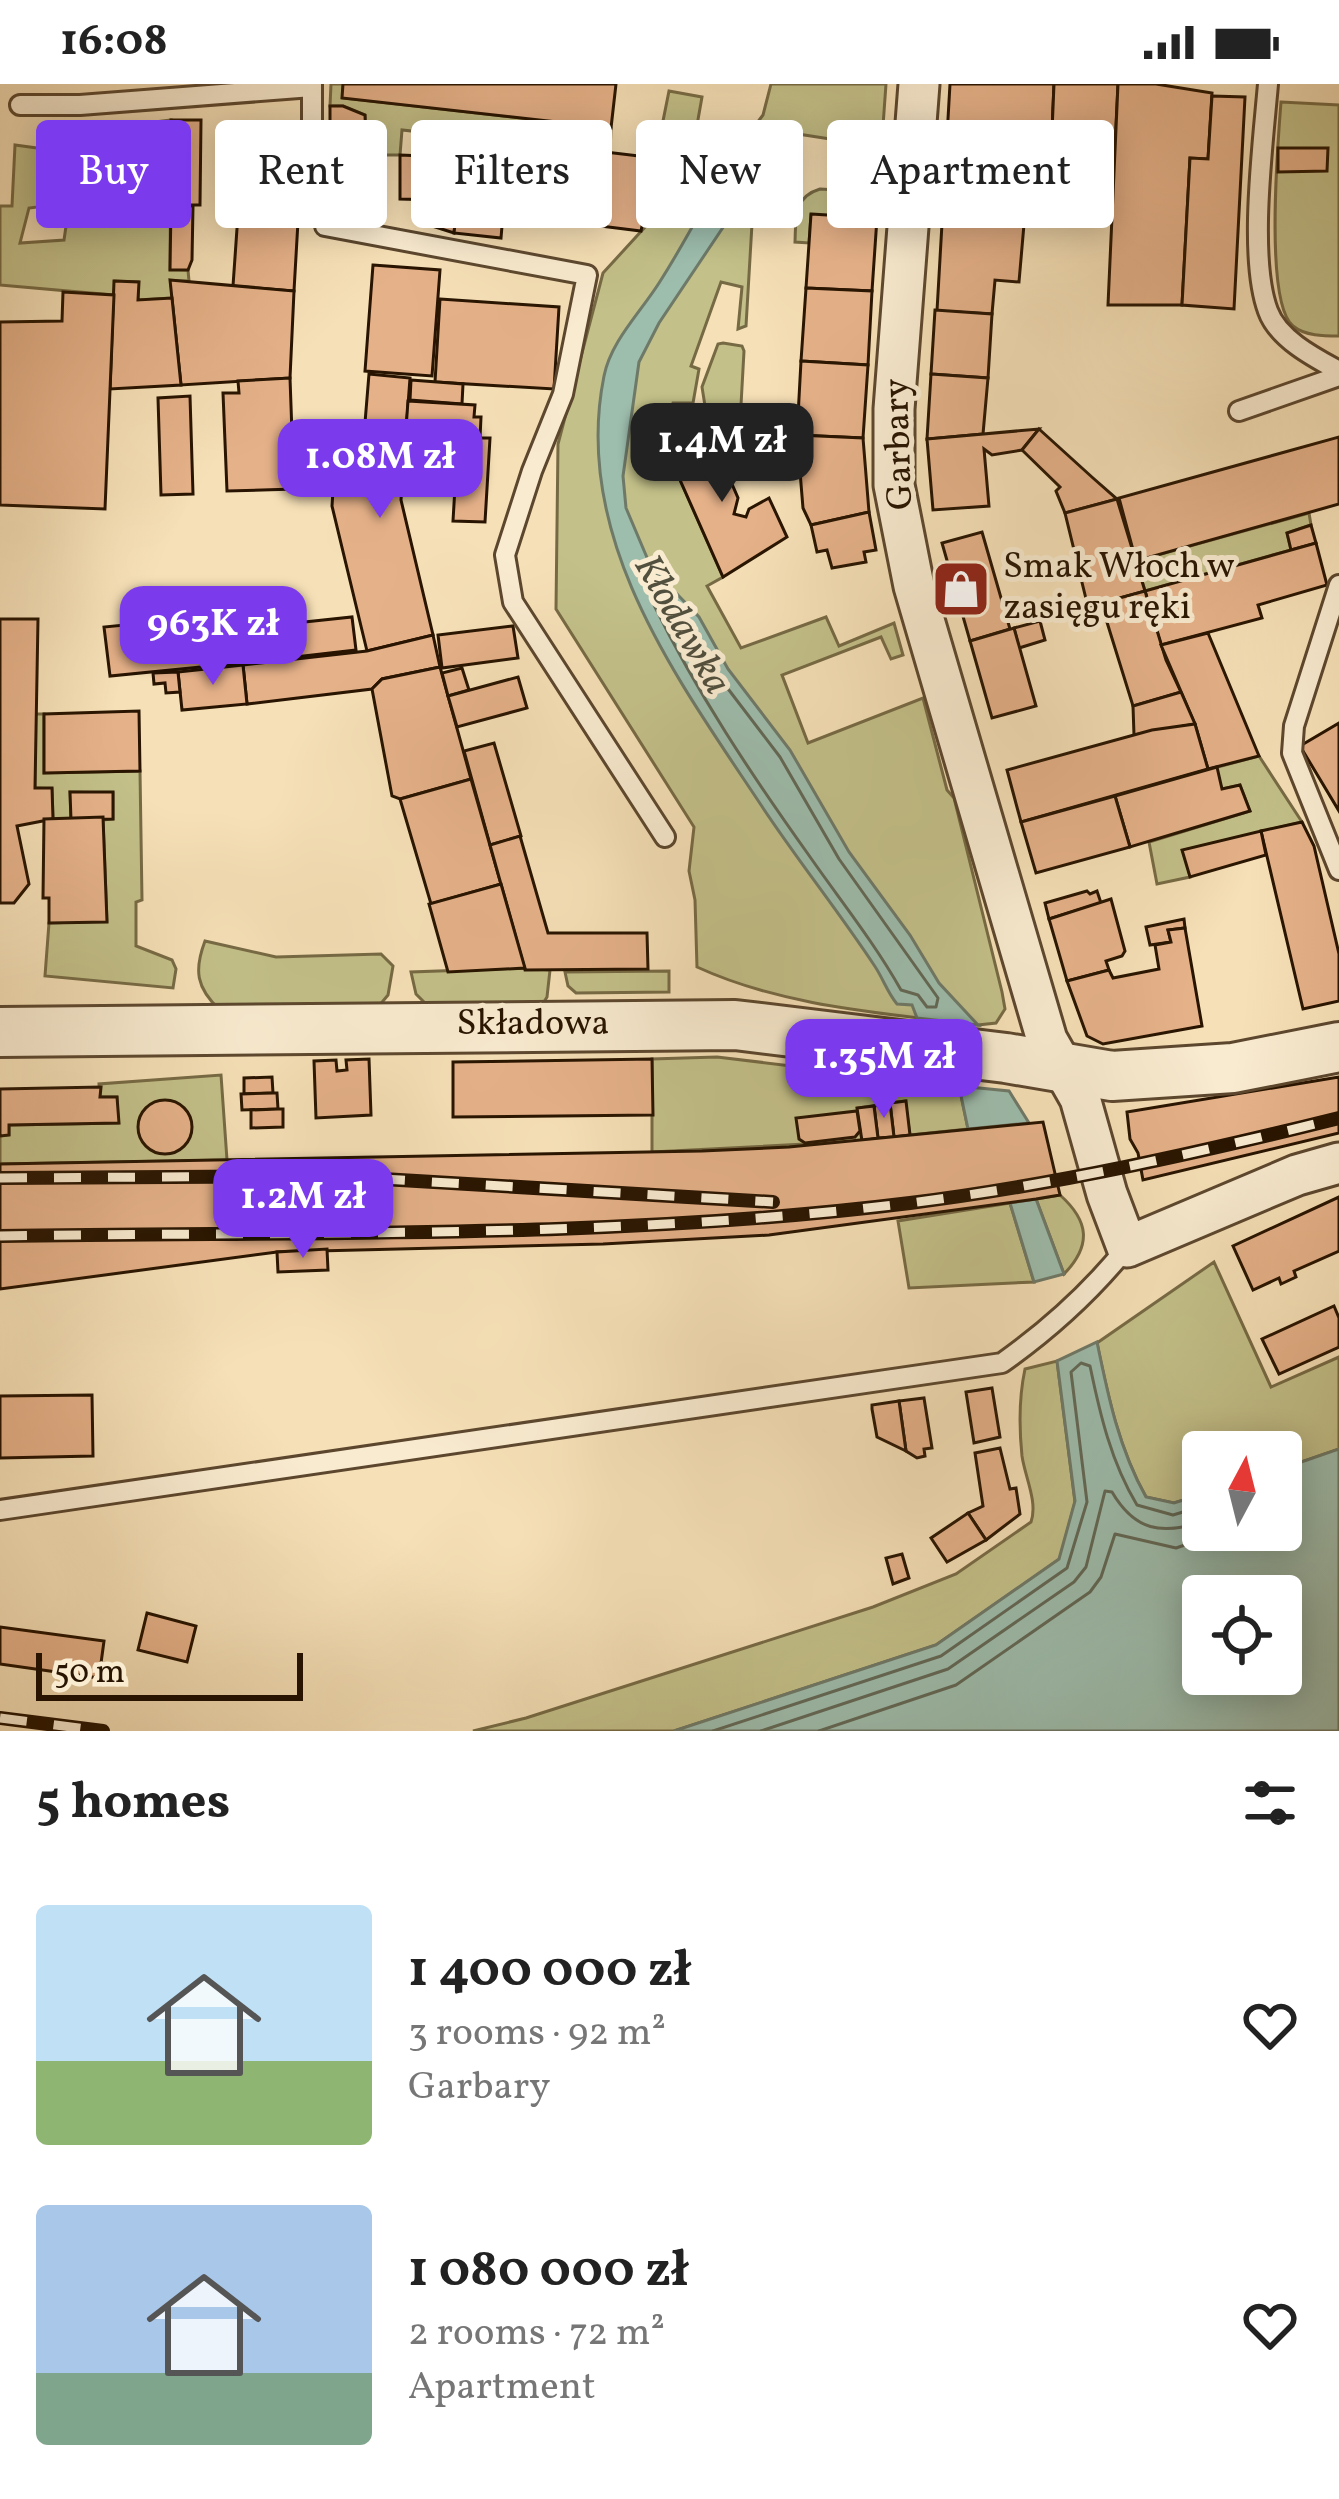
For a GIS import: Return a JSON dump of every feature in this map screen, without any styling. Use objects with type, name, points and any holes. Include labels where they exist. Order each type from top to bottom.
[{"type":"street","name":"Garbary","points":[[919,84],[894,409],[894,485],[914,586],[1047,1040],[1080,1098],[1126,1247]]},
{"type":"street","name":"Składowa","points":[[0,1032],[735,1025],[1006,1058],[1112,1076],[1192,1073],[1339,1047]]},
{"type":"street","points":[[1126,1247],[1298,1175],[1339,1163]]},
{"type":"lane","points":[[1268,84],[1258,240],[1268,314],[1300,350],[1339,374]]},
{"type":"lane","points":[[20,105],[80,105],[312,86],[312,126],[325,226],[587,275],[563,394],[505,555],[513,602],[665,837]]},
{"type":"lane","points":[[1239,412],[1339,374]]},
{"type":"lane","points":[[1339,585],[1294,726],[1292,753],[1339,870]]},
{"type":"lane","points":[[0,1510],[1001,1363],[1048,1330],[1093,1289],[1126,1247]]},
{"type":"shaded area","points":[[331,84],[343,84],[343,98],[540,120],[411,120],[411,131],[402,130],[400,155],[387,155],[387,120],[365,120],[365,115],[343,106],[330,106]]},
{"type":"shaded area","points":[[771,84],[886,84],[883,120],[827,120],[827,138],[803,135],[803,120],[759,120]]},
{"type":"shaded area","points":[[669,91],[702,97],[698,120],[663,120]]},
{"type":"shaded area","points":[[1281,102],[1339,105],[1339,336],[1303,332],[1284,311],[1275,220]]},
{"type":"shaded area","points":[[15,145],[36,148],[36,207],[29,208],[20,243],[64,240],[66,228],[170,228],[170,269],[188,270],[189,281],[171,281],[172,298],[138,300],[138,282],[115,281],[114,295],[0,285],[0,206],[12,206]]},
{"type":"shaded area","points":[[827,189],[827,216],[811,215],[809,243],[795,242],[796,228],[803,228],[803,199]]},
{"type":"shaded area","points":[[644,228],[752,228],[746,326],[738,329],[742,287],[721,282],[691,366],[699,369],[693,403],[673,403],[661,437],[723,577],[707,586],[741,648],[826,617],[839,646],[894,623],[903,655],[891,659],[881,637],[782,675],[808,743],[923,698],[947,790],[954,798],[1002,992],[1005,1009],[996,1023],[978,1025],[835,1007],[764,991],[697,967],[689,871],[694,827],[556,609],[558,444],[603,273]]},
{"type":"shaded area","points":[[718,344],[742,346],[744,351],[741,405],[705,406],[702,387]]},
{"type":"shaded area","points":[[1309,513],[1311,525],[1287,533],[1291,550],[1145,591],[1136,561]]},
{"type":"shaded area","points":[[34,714],[44,714],[44,773],[140,771],[142,900],[136,902],[136,946],[172,960],[176,969],[173,988],[45,976],[49,923],[107,921],[103,820],[113,819],[113,793],[70,792],[71,820],[53,819],[52,789],[35,788]]},
{"type":"shaded area","points":[[1259,756],[1302,822],[1185,850],[1190,877],[1157,884],[1149,842],[1250,811],[1240,785],[1222,789],[1214,768]]},
{"type":"shaded area","points":[[205,941],[276,957],[381,954],[393,966],[388,995],[378,1007],[220,1010],[199,978]]},
{"type":"shaded area","points":[[550,970],[542,1005],[430,1008],[416,994],[411,972]]},
{"type":"shaded area","points":[[669,971],[669,992],[576,993],[568,986],[565,972]]},
{"type":"shaded area","points":[[717,1057],[959,1086],[968,1129],[910,1135],[905,1101],[858,1108],[862,1141],[652,1152],[652,1059]]},
{"type":"shaded area","points":[[221,1075],[227,1160],[0,1164],[0,1136],[9,1135],[9,1125],[118,1123],[117,1097],[100,1097],[99,1084]]},
{"type":"shaded area","points":[[1060,1195],[1077,1214],[1083,1233],[1079,1253],[1064,1274],[1036,1199]]},
{"type":"shaded area","points":[[1010,1203],[1034,1282],[909,1288],[898,1221]]},
{"type":"shaded area","points":[[1214,1262],[1271,1387],[1339,1357],[1339,1449],[1302,1462],[1302,1431],[1182,1431],[1182,1501],[1146,1497],[1122,1441],[1097,1343]]},
{"type":"shaded area","points":[[1057,1361],[1075,1502],[1060,1559],[936,1645],[674,1731],[473,1731],[873,1607],[956,1574],[1031,1522],[1032,1498],[1020,1434],[1023,1380],[1025,1369]]},
{"type":"water","name":"Kłodawka","points":[[691,228],[723,228],[659,323],[639,362],[623,476],[626,508],[651,567],[699,617],[728,669],[790,750],[849,852],[939,983],[978,1025],[917,1018],[912,1005],[897,1004],[698,710],[640,606],[618,551],[603,494],[598,436],[608,363]]},
{"type":"water","points":[[959,1086],[1009,1091],[1029,1123],[968,1129]]},
{"type":"water","points":[[1036,1199],[1064,1274],[1034,1282],[1010,1203]]},
{"type":"water","points":[[1097,1342],[1122,1441],[1146,1497],[1182,1501],[1182,1551],[1302,1551],[1302,1462],[1339,1449],[1339,1731],[674,1731],[936,1645],[1059,1559],[1075,1501],[1057,1361]]},
{"type":"building","points":[[343,84],[616,84],[612,120],[539,120],[342,98]]},
{"type":"building","points":[[950,84],[1054,84],[1052,120],[948,120]]},
{"type":"building","points":[[1054,84],[1118,84],[1115,146],[1114,120],[1052,120]]},
{"type":"building","points":[[1118,84],[1156,84],[1212,93],[1208,159],[1190,158],[1182,305],[1108,305]]},
{"type":"building","points":[[1212,96],[1245,97],[1234,309],[1182,305],[1190,158],[1208,159]]},
{"type":"building","points":[[330,106],[365,115],[365,120],[330,120]]},
{"type":"building","points":[[191,120],[201,120],[200,205],[191,205]]},
{"type":"building","points":[[1278,148],[1328,148],[1327,171],[1278,172]]},
{"type":"building","points":[[612,153],[636,156],[636,228],[641,231],[612,227]]},
{"type":"building","points":[[400,155],[411,155],[411,199],[400,199]]},
{"type":"building","points":[[193,206],[192,260],[188,270],[170,270],[171,228],[191,228]]},
{"type":"building","points":[[811,214],[827,215],[827,228],[876,228],[872,291],[806,288]]},
{"type":"building","points":[[237,228],[298,228],[294,291],[233,286]]},
{"type":"building","points":[[455,228],[502,228],[501,238],[454,233]]},
{"type":"building","points":[[942,228],[1024,228],[1019,282],[995,280],[992,314],[937,311]]},
{"type":"building","points":[[373,265],[440,270],[432,376],[365,371]]},
{"type":"building","points":[[170,280],[294,291],[290,378],[181,385]]},
{"type":"building","points":[[114,281],[139,282],[138,300],[172,298],[181,385],[110,389]]},
{"type":"building","points":[[806,288],[872,291],[868,365],[801,361]]},
{"type":"building","points":[[63,292],[114,295],[105,509],[0,505],[0,322],[62,321]]},
{"type":"building","points":[[440,299],[559,307],[554,389],[435,382]]},
{"type":"building","points":[[935,310],[992,314],[988,378],[931,374]]},
{"type":"building","points":[[801,361],[868,365],[863,438],[797,435]]},
{"type":"building","points":[[369,374],[410,378],[401,500],[433,635],[367,651],[332,506],[336,445],[363,447]]},
{"type":"building","points":[[931,374],[988,378],[983,434],[927,439]]},
{"type":"building","points":[[290,378],[294,489],[227,491],[223,393],[239,393],[238,381]]},
{"type":"building","points":[[411,380],[463,384],[462,404],[410,400]]},
{"type":"building","points":[[190,396],[193,494],[161,495],[158,398]]},
{"type":"building","points":[[408,401],[475,405],[474,417],[481,417],[480,438],[490,438],[485,522],[453,521],[456,470],[403,469]]},
{"type":"building","points":[[668,416],[718,419],[718,436],[661,437]]},
{"type":"building","points":[[1039,429],[1022,450],[992,455],[984,449],[989,506],[933,510],[927,439]]},
{"type":"building","points":[[1039,429],[1117,499],[1065,513],[1056,491],[1060,487],[1022,450]]},
{"type":"building","points":[[797,435],[863,438],[869,512],[811,525],[803,508]]},
{"type":"building","points":[[711,436],[738,498],[734,514],[746,517],[749,509],[769,498],[787,537],[723,577],[661,437]]},
{"type":"building","points":[[1339,437],[1339,504],[1136,561],[1119,498]]},
{"type":"building","points":[[1117,499],[1145,591],[1088,607],[1065,513]]},
{"type":"building","points":[[869,512],[876,550],[864,552],[866,562],[832,568],[827,550],[817,552],[811,525]]},
{"type":"building","points":[[1311,525],[1316,543],[1291,550],[1287,533]]},
{"type":"building","points":[[982,532],[1010,629],[970,641],[942,543]]},
{"type":"building","points":[[1316,543],[1327,585],[1258,605],[1262,618],[1161,645],[1145,591]]},
{"type":"building","points":[[1145,591],[1181,692],[1133,706],[1101,603]]},
{"type":"building","points":[[256,612],[260,661],[110,676],[104,627]]},
{"type":"building","points":[[352,617],[356,650],[260,661],[257,627]]},
{"type":"building","points":[[0,619],[38,619],[35,788],[52,788],[53,819],[17,826],[29,884],[14,903],[0,903]]},
{"type":"building","points":[[1040,621],[1045,640],[1019,648],[1014,628]]},
{"type":"building","points":[[513,626],[518,658],[442,668],[438,635]]},
{"type":"building","points":[[1014,628],[1036,706],[992,718],[970,641]]},
{"type":"building","points":[[1208,633],[1259,756],[1208,769],[1195,724],[1161,645]]},
{"type":"building","points":[[433,635],[440,667],[382,679],[372,689],[247,704],[243,665],[367,651]]},
{"type":"building","points":[[243,665],[247,704],[182,710],[178,672]]},
{"type":"building","points":[[440,667],[471,779],[400,799],[392,796],[372,689],[382,679]]},
{"type":"building","points":[[462,668],[469,690],[448,696],[442,673]]},
{"type":"building","points":[[178,672],[180,692],[166,693],[165,683],[154,684],[153,673]]},
{"type":"building","points":[[518,677],[527,708],[457,727],[448,696]]},
{"type":"building","points":[[1181,692],[1195,724],[1134,735],[1133,706]]},
{"type":"building","points":[[139,711],[140,771],[44,773],[44,714]]},
{"type":"building","points":[[1339,723],[1339,811],[1300,746]]},
{"type":"building","points":[[1195,724],[1208,769],[1021,822],[1007,770],[1152,730]]},
{"type":"building","points":[[494,743],[521,836],[490,845],[464,751]]},
{"type":"building","points":[[1217,767],[1222,789],[1240,785],[1250,811],[1130,847],[1115,796]]},
{"type":"building","points":[[471,779],[501,884],[431,904],[400,799]]},
{"type":"building","points":[[70,792],[113,792],[113,819],[71,820]]},
{"type":"building","points":[[1115,796],[1130,847],[1036,873],[1021,822]]},
{"type":"building","points":[[103,817],[107,922],[49,923],[49,898],[43,898],[44,819]]},
{"type":"building","points":[[1302,822],[1314,846],[1339,954],[1339,1001],[1303,1009],[1261,831]]},
{"type":"building","points":[[1261,831],[1266,855],[1190,877],[1182,850]]},
{"type":"building","points":[[520,836],[548,933],[647,933],[648,969],[525,970],[490,845]]},
{"type":"building","points":[[501,884],[525,968],[448,972],[429,904]]},
{"type":"building","points":[[1097,891],[1101,903],[1049,919],[1045,903]]},
{"type":"building","points":[[1111,899],[1125,951],[1106,961],[1109,970],[1067,981],[1049,919]]},
{"type":"building","points":[[1184,919],[1185,928],[1168,930],[1171,942],[1150,945],[1146,927]]},
{"type":"building","points":[[1185,928],[1202,1026],[1103,1044],[1087,1036],[1067,981],[1109,970],[1113,978],[1159,969],[1155,945],[1171,942],[1168,930]]},
{"type":"building","points":[[369,1059],[371,1115],[316,1118],[314,1061],[336,1060],[337,1071],[347,1070],[346,1060]]},
{"type":"building","points":[[652,1059],[653,1115],[453,1117],[453,1062]]},
{"type":"building","points":[[272,1077],[273,1093],[244,1094],[244,1078]]},
{"type":"building","points":[[1339,1077],[1339,1133],[1143,1180],[1127,1112]]},
{"type":"building","points":[[101,1087],[100,1097],[117,1097],[119,1123],[9,1125],[9,1135],[0,1136],[0,1089]]},
{"type":"building","points":[[277,1093],[278,1109],[242,1110],[241,1094]]},
{"type":"building","points":[[165,1100],[184,1108],[192,1127],[184,1146],[165,1154],[146,1146],[138,1127],[146,1108]]},
{"type":"building","points":[[906,1101],[910,1135],[894,1137],[890,1103]]},
{"type":"building","points":[[890,1103],[894,1137],[878,1138],[874,1106]]},
{"type":"building","points":[[874,1106],[878,1138],[862,1141],[857,1108]]},
{"type":"building","points":[[283,1109],[283,1127],[251,1128],[251,1110]]},
{"type":"building","points":[[857,1111],[860,1131],[855,1137],[805,1143],[799,1139],[796,1118]]},
{"type":"building","points":[[1043,1122],[1060,1195],[769,1235],[277,1252],[0,1289],[0,1164],[702,1151]]},
{"type":"building","points":[[1339,1197],[1339,1251],[1294,1271],[1296,1277],[1281,1284],[1279,1278],[1253,1290],[1233,1246]]},
{"type":"building","points":[[327,1249],[328,1270],[278,1272],[277,1252]]},
{"type":"building","points":[[1334,1306],[1339,1347],[1279,1374],[1262,1339]]},
{"type":"building","points":[[992,1388],[1000,1437],[974,1443],[966,1392]]},
{"type":"building","points":[[92,1395],[93,1456],[0,1458],[0,1396]]},
{"type":"building","points":[[924,1398],[932,1448],[924,1449],[925,1456],[917,1458],[906,1451],[899,1401]]},
{"type":"building","points":[[899,1401],[906,1451],[877,1437],[872,1409],[872,1405]]},
{"type":"building","points":[[1000,1448],[1010,1489],[1016,1488],[1020,1514],[986,1540],[968,1513],[983,1506],[975,1453]]},
{"type":"building","points":[[968,1513],[986,1540],[947,1562],[931,1538]]},
{"type":"building","points":[[902,1554],[909,1578],[893,1584],[886,1558]]},
{"type":"building","points":[[147,1613],[196,1626],[187,1662],[138,1650]]},
{"type":"building","points":[[0,1627],[104,1641],[99,1678],[0,1664]]},
{"type":"railway","points":[[0,1236],[456,1232],[797,1215],[964,1196],[1072,1177],[1339,1118]]},
{"type":"railway","points":[[0,1178],[332,1176],[773,1202]]},
{"type":"railway","points":[[0,1718],[103,1731]]},
{"type":"place","name":"Smak Włoch w zasięgu ręki","points":[[961,589]]}]
